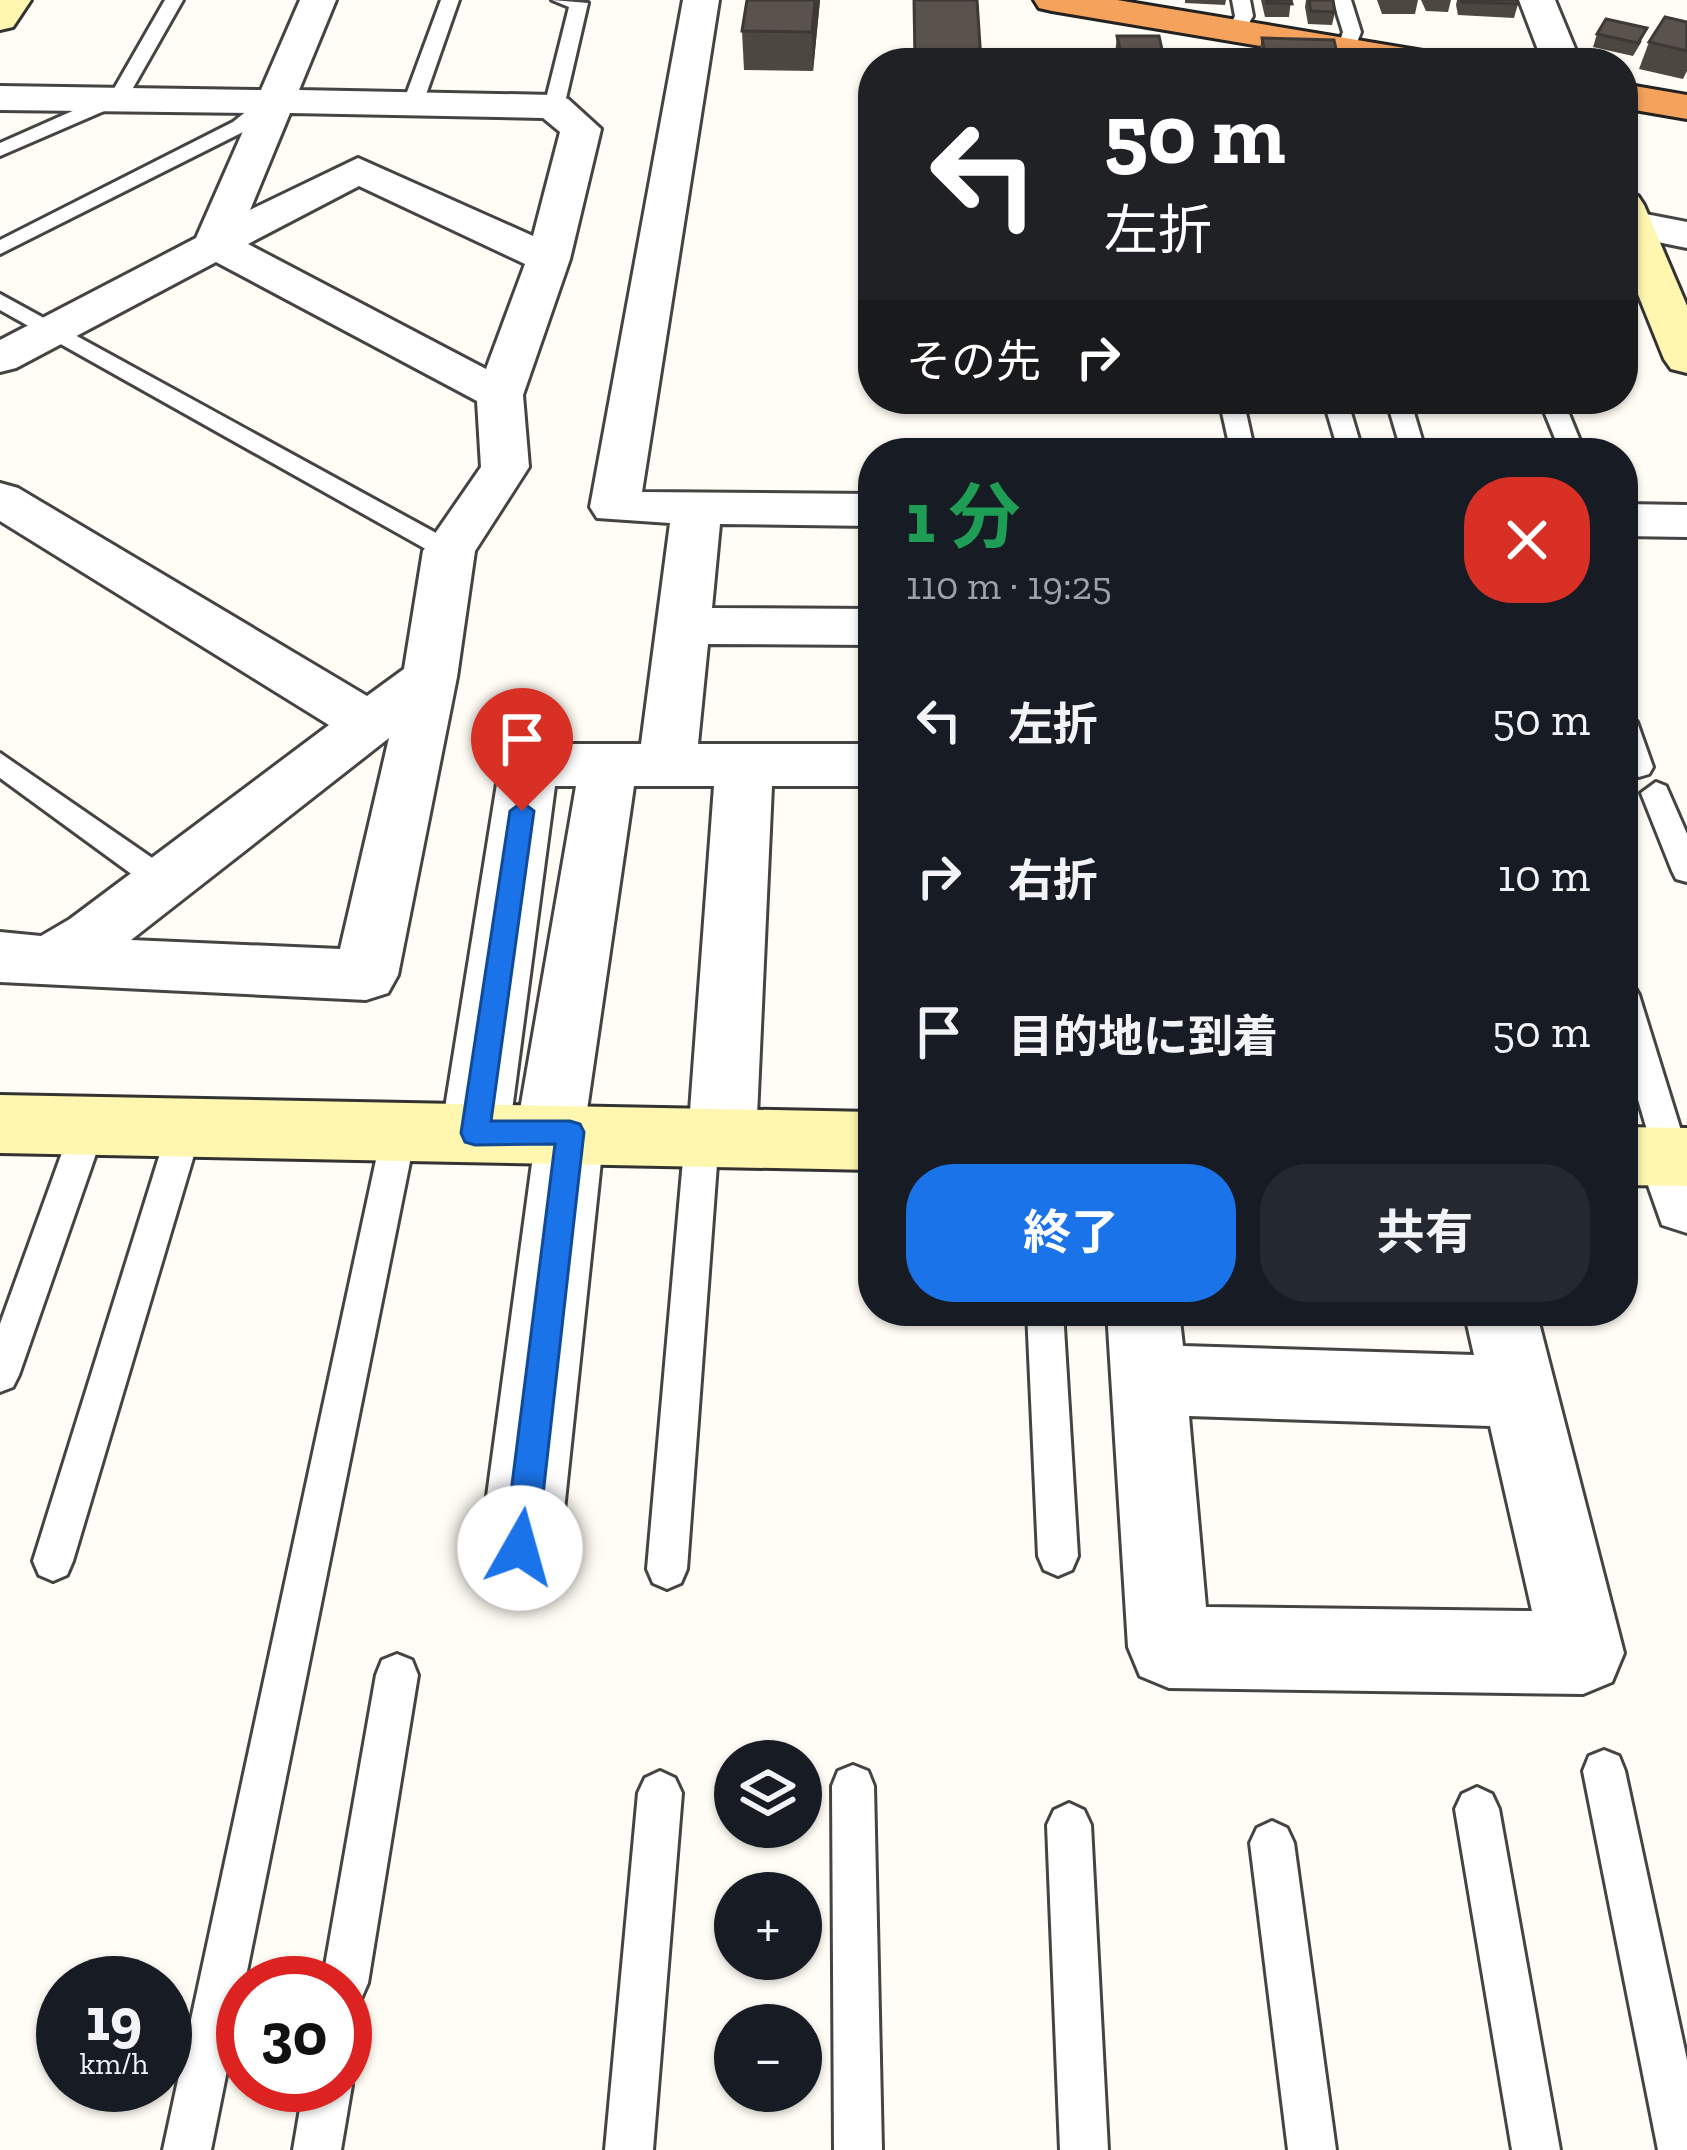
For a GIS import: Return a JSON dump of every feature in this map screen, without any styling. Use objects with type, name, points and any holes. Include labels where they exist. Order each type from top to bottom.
[{"type":"highway","points":[[1056,0],[1238,16],[1343,48]]},
{"type":"highway","points":[[1638,98],[1687,106]]},
{"type":"street","points":[[0,19],[14,0]]},
{"type":"street","points":[[214,244],[271,101],[318,0]]},
{"type":"street","points":[[701,0],[615,507],[858,510]]},
{"type":"street","points":[[1537,0],[1556,48]]},
{"type":"street","points":[[0,98],[554,106],[580,129],[548,259],[500,395],[505,467],[449,551],[430,677],[366,975],[25,959]]},
{"type":"street","points":[[0,358],[403,148]]},
{"type":"street","points":[[358,170],[548,259]]},
{"type":"street","points":[[1638,231],[1687,235]]},
{"type":"street","points":[[214,244],[500,395]]},
{"type":"street","points":[[1638,250],[1687,359]]},
{"type":"street","points":[[0,499],[368,723]]},
{"type":"street","points":[[520,1548],[560,1133],[638,765],[683,626],[697,508]]},
{"type":"street","points":[[1638,520],[1687,521]]},
{"type":"street","points":[[683,626],[858,626]]},
{"type":"street","points":[[25,959],[92,936],[430,677]]},
{"type":"street","points":[[475,1133],[529,765],[858,765]]},
{"type":"street","points":[[712,1138],[744,765]]},
{"type":"street","points":[[0,1124],[858,1141]]},
{"type":"street","points":[[1504,1326],[1582,1653],[1169,1647],[1145,1345],[1519,1392]]},
{"type":"lane","points":[[0,150],[118,98],[174,0]]},
{"type":"lane","points":[[412,103],[450,0]]},
{"type":"lane","points":[[554,106],[579,3],[561,0]]},
{"type":"lane","points":[[1342,0],[1352,32],[1346,48]]},
{"type":"lane","points":[[0,248],[240,126],[271,101]]},
{"type":"lane","points":[[0,301],[449,551]]},
{"type":"lane","points":[[1638,757],[1687,872]]},
{"type":"lane","points":[[0,763],[163,881]]},
{"type":"lane","points":[[1638,1054],[1667,1168]]},
{"type":"lane","points":[[0,1375],[89,1126]]},
{"type":"lane","points":[[53,1561],[185,1128]]},
{"type":"lane","points":[[187,2150],[399,1132]]},
{"type":"lane","points":[[667,1569],[712,1138]]},
{"type":"lane","points":[[1046,1326],[1058,1556]]},
{"type":"lane","points":[[350,1956],[398,1676]]},
{"type":"lane","points":[[1604,1771],[1682,2150]]},
{"type":"lane","points":[[853,1786],[858,2150]]},
{"type":"lane","points":[[629,2150],[660,1793]]},
{"type":"lane","points":[[1477,1809],[1536,2150]]},
{"type":"lane","points":[[1069,1825],[1084,2150]]},
{"type":"lane","points":[[1272,1843],[1312,2150]]},
{"type":"lane","points":[[316,2150],[323,2112]]},
{"type":"building","points":[[747,0],[815,0],[812,32],[742,31]]},
{"type":"building","points":[[914,0],[977,0],[980,48],[915,48]]},
{"type":"building","points":[[1309,0],[1333,0],[1335,12],[1311,11]]},
{"type":"building","points":[[1517,0],[1518,4],[1462,2]]},
{"type":"building","points":[[1665,17],[1687,22],[1687,51],[1649,42]]},
{"type":"building","points":[[1606,19],[1647,28],[1638,43],[1597,34]]},
{"type":"building","points":[[1117,36],[1159,36],[1162,48],[1120,48]]},
{"type":"building","points":[[1262,38],[1334,40],[1336,48],[1264,48]]},
{"type":"route","points":[[520,1548],[570,1132],[475,1133],[522,811]]}]
